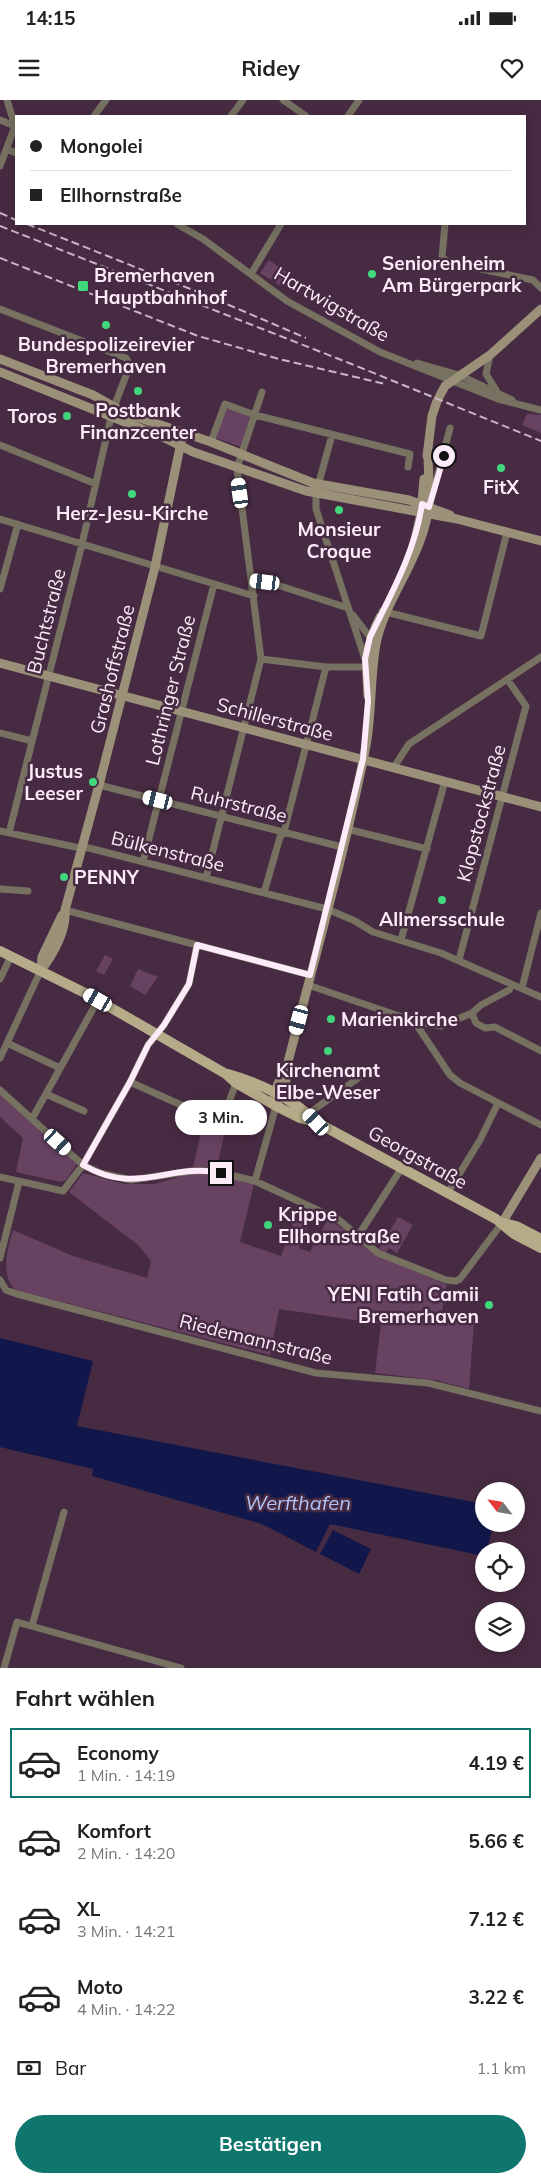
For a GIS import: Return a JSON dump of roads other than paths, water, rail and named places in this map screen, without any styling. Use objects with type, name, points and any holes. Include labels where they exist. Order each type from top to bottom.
[{"type":"main road","points":[[363,759],[368,701],[366,663],[370,637],[385,612],[411,552],[425,510],[428,451],[432,416],[437,401],[445,386],[490,355],[541,309]]},
{"type":"main road","points":[[0,359],[93,395],[114,407],[211,442],[318,488],[409,500],[425,510],[541,541]]},
{"type":"main road","points":[[0,372],[167,439],[180,447],[237,468],[306,491],[318,488]]},
{"type":"main road","points":[[111,417],[114,407]]},
{"type":"main road","name":"Grashoffstraße","points":[[41,970],[42,957],[65,910],[99,785],[155,567],[183,433]]},
{"type":"main road","points":[[278,1099],[363,759],[373,697],[376,645],[385,612]]},
{"type":"main road","name":"Schillerstraße","points":[[0,663],[541,807]]},
{"type":"main road","name":"Georgstraße","points":[[0,951],[98,1000],[226,1074],[236,1083],[278,1099],[300,1118],[316,1122],[502,1223],[514,1234],[541,1248]]},
{"type":"main road","name":"Georgstraße","points":[[226,1074],[239,1077],[308,1114],[316,1122]]},
{"type":"main road","points":[[502,1223],[541,1158]]},
{"type":"main road","name":"Georgstraße","points":[[502,1223],[516,1226],[541,1239]]},
{"type":"street","points":[[0,166],[15,126],[7,100]]},
{"type":"street","points":[[95,115],[106,100]]},
{"type":"street","points":[[232,115],[243,100]]},
{"type":"street","points":[[283,100],[305,115]]},
{"type":"street","points":[[349,115],[358,100]]},
{"type":"street","points":[[0,120],[15,126]]},
{"type":"street","points":[[7,149],[15,153]]},
{"type":"street","name":"Hartwigstraße","points":[[179,225],[203,239],[287,301],[397,359],[498,399],[519,404]]},
{"type":"street","points":[[251,274],[280,225]]},
{"type":"street","points":[[445,225],[441,249],[442,257],[448,262],[532,280],[541,288]]},
{"type":"street","points":[[0,309],[126,358],[130,365],[114,407]]},
{"type":"street","points":[[490,355],[486,374],[489,382],[498,392]]},
{"type":"street","name":"Hartwigstraße","points":[[397,359],[459,375],[498,392],[519,404]]},
{"type":"street","points":[[206,878],[261,659],[237,468],[262,392]]},
{"type":"street","points":[[211,442],[225,404],[255,415],[410,454],[408,466]]},
{"type":"street","points":[[519,404],[541,410]]},
{"type":"street","name":"Buchtstraße","points":[[9,833],[82,544],[111,417]]},
{"type":"street","points":[[425,510],[450,428]]},
{"type":"street","points":[[261,659],[326,667],[366,663],[316,509],[318,488],[332,435]]},
{"type":"street","points":[[0,445],[96,484]]},
{"type":"street","points":[[0,518],[254,596]]},
{"type":"street","points":[[0,589],[18,524]]},
{"type":"street","points":[[385,612],[481,636],[507,532]]},
{"type":"street","points":[[252,580],[265,582],[349,609],[376,645]]},
{"type":"street","name":"Lothringer Straße","points":[[143,862],[214,584]]},
{"type":"street","points":[[394,767],[409,744],[541,656]]},
{"type":"street","points":[[264,893],[280,837],[284,832],[326,667]]},
{"type":"street","name":"Klopstockstraße","points":[[458,960],[526,706],[507,679]]},
{"type":"street","points":[[0,733],[32,741]]},
{"type":"street","points":[[401,940],[445,781]]},
{"type":"street","name":"Ruhrstraße","points":[[99,785],[342,847]]},
{"type":"street","points":[[347,829],[426,849]]},
{"type":"street","name":"Bülkenstraße","points":[[0,831],[143,862],[327,909],[355,921],[373,932],[458,960],[541,997]]},
{"type":"street","points":[[0,889],[28,891]]},
{"type":"street","points":[[65,910],[310,975]]},
{"type":"street","points":[[522,988],[541,913]]},
{"type":"street","points":[[0,1176],[63,1192],[83,1165],[130,1082],[148,1045],[189,984],[197,945]]},
{"type":"street","points":[[0,979],[11,956]]},
{"type":"street","points":[[0,1058],[41,970]]},
{"type":"street","points":[[308,985],[414,1021],[441,1026],[472,1013],[481,1005],[509,990],[512,985]]},
{"type":"street","points":[[32,1119],[98,1000]]},
{"type":"street","points":[[472,1013],[476,1023],[485,1028],[495,1027],[541,1050]]},
{"type":"street","points":[[414,1021],[450,1075],[473,1091],[541,1124]]},
{"type":"street","points":[[7,1043],[60,1068]]},
{"type":"street","points":[[308,1114],[361,1076],[367,1074]]},
{"type":"street","points":[[130,1082],[222,1123],[236,1083]]},
{"type":"street","points":[[0,1090],[83,1165],[100,1173],[131,1180],[192,1171],[213,1171],[255,1181],[330,1215],[378,1252],[402,1264],[446,1280],[456,1281],[460,1279],[502,1223]]},
{"type":"street","points":[[46,1094],[84,1111]]},
{"type":"street","points":[[255,1181],[278,1099]]},
{"type":"street","points":[[448,1194],[480,1140],[498,1103]]},
{"type":"street","points":[[358,1236],[401,1168]]},
{"type":"street","points":[[0,1258],[19,1182]]},
{"type":"street","name":"Riedemannstraße","points":[[0,1280],[6,1290],[16,1294],[316,1373],[428,1383],[541,1412]]},
{"type":"street","points":[[32,1626],[64,1512]]},
{"type":"street","points":[[4,1668],[17,1622],[181,1668]]},
{"type":"water","name":"Werfthafen","points":[[0,1338],[93,1361],[77,1426],[475,1502],[475,1532],[491,1532],[489,1542],[475,1542],[475,1554],[330,1524],[316,1552],[262,1524],[92,1476],[93,1469],[0,1447]]},
{"type":"water","points":[[333,1530],[371,1549],[359,1574],[320,1554]]},
{"type":"railway","points":[[0,213],[15,220]]},
{"type":"railway","points":[[30,225],[208,296],[306,338]]},
{"type":"railway","points":[[0,226],[349,363],[541,441]]},
{"type":"railway","points":[[0,258],[198,336],[279,359],[385,384]]},
{"type":"place","name":"Seniorenheim Am Bürgerpark","points":[[372,274]]},
{"type":"place","name":"Bremerhaven Hauptbahnhof","points":[[83,286]]},
{"type":"place","name":"Bundespolizeirevier Bremerhaven","points":[[106,325]]},
{"type":"place","name":"Postbank Finanzcenter","points":[[138,391]]},
{"type":"place","name":"Toros","points":[[67,416]]},
{"type":"place","name":"FitX","points":[[501,468]]},
{"type":"place","name":"Herz-Jesu-Kirche","points":[[132,494]]},
{"type":"place","name":"Monsieur Croque","points":[[339,510]]},
{"type":"place","name":"Justus Leeser","points":[[93,782]]},
{"type":"place","name":"PENNY","points":[[64,877]]},
{"type":"place","name":"Allmersschule","points":[[442,900]]},
{"type":"place","name":"Marienkirche","points":[[331,1019]]},
{"type":"place","name":"Kirchenamt Elbe-Weser","points":[[328,1051]]},
{"type":"place","name":"Krippe Ellhornstraße","points":[[268,1225]]},
{"type":"place","name":"YENI Fatih Camii Bremerhaven","points":[[489,1305]]}]
